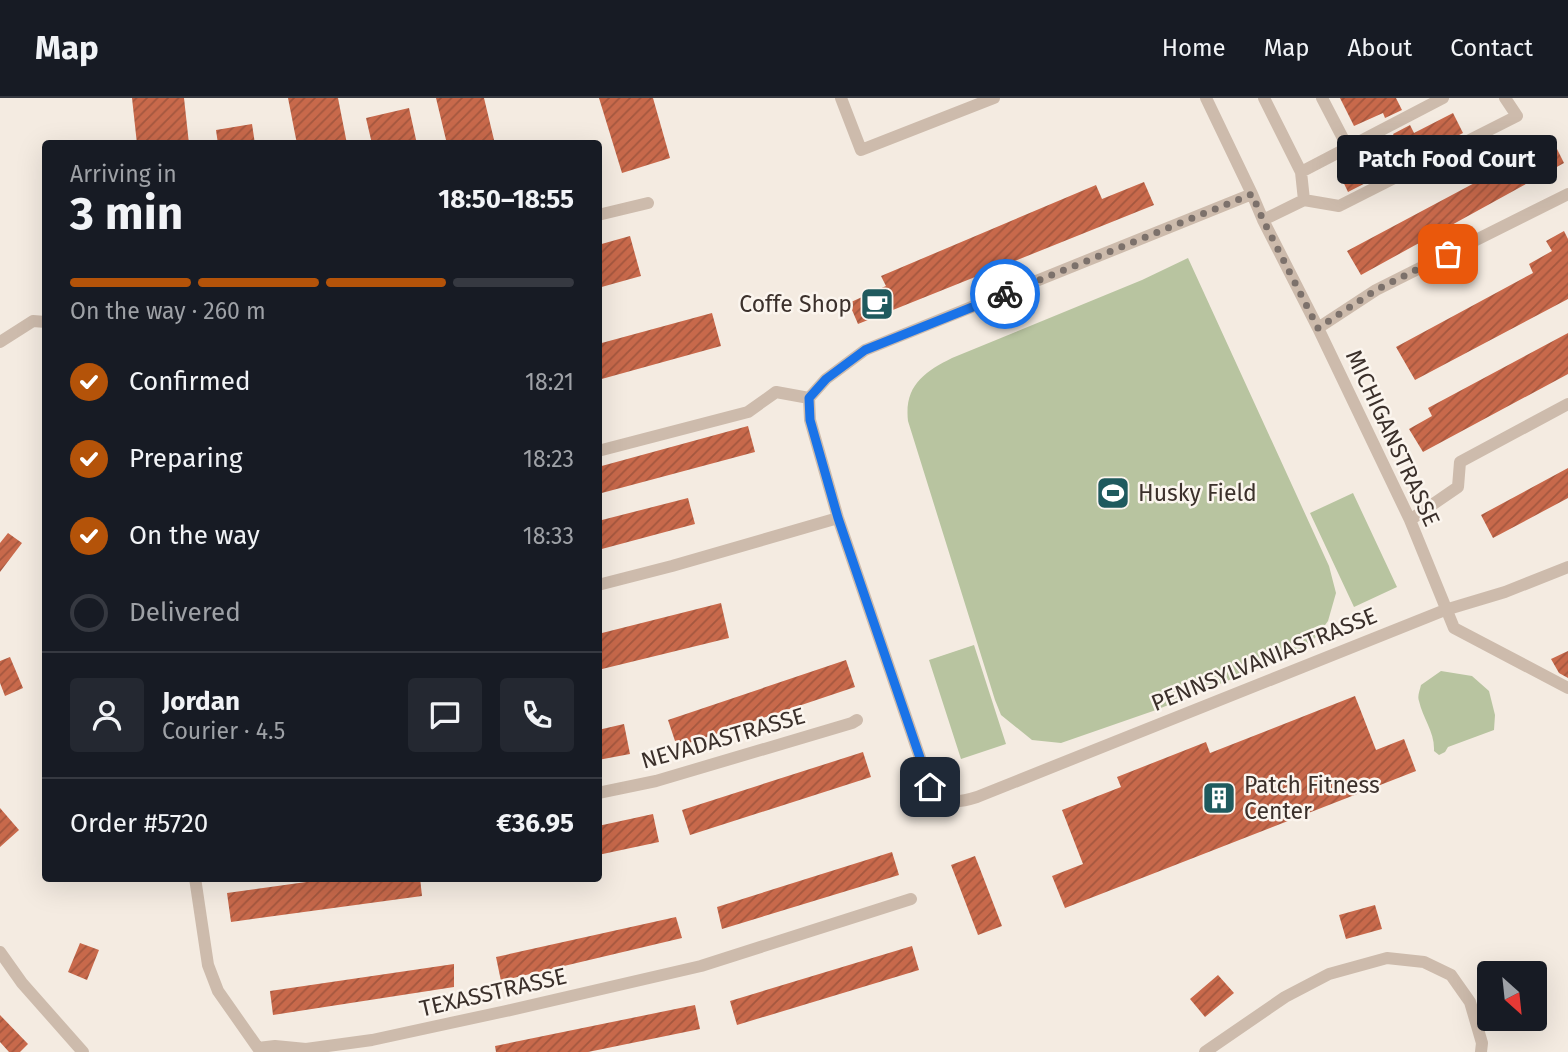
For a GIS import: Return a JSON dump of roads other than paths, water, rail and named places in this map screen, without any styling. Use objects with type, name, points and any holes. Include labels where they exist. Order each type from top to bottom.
[{"type":"street","points":[[841,98],[861,150],[994,98]]},
{"type":"street","name":"MICHIGANSTRASSE","points":[[1206,98],[1410,520],[1445,610]]},
{"type":"street","points":[[1264,98],[1301,172],[1304,200]]},
{"type":"street","points":[[1322,98],[1348,149]]},
{"type":"street","points":[[1301,172],[1443,98]]},
{"type":"street","points":[[1263,220],[1304,200],[1339,206],[1517,116],[1505,98]]},
{"type":"street","points":[[602,584],[838,518],[810,420],[809,398],[826,379],[865,350],[1252,194]]},
{"type":"street","points":[[1318,328],[1376,290],[1568,194]]},
{"type":"street","points":[[602,214],[648,202]]},
{"type":"street","points":[[0,356],[0,340],[39,322]]},
{"type":"street","points":[[602,450],[748,412],[776,392],[809,398]]},
{"type":"street","points":[[1410,520],[1458,488],[1460,462],[1568,404]]},
{"type":"street","name":"PENNSYLVANIASTRASSE","points":[[838,518],[930,787],[940,798],[952,802],[977,797],[1445,610],[1505,592],[1568,567]]},
{"type":"street","points":[[1445,610],[1454,628],[1568,688]]},
{"type":"street","name":"NEVADASTRASSE","points":[[602,792],[656,781],[858,720]]},
{"type":"street","name":"TEXASSTRASSE","points":[[196,882],[208,965],[218,991],[258,1048],[275,1046],[306,1049],[372,1040],[506,1011],[701,966],[911,900]]},
{"type":"street","points":[[0,952],[22,983],[83,1052]]},
{"type":"street","points":[[1205,1052],[1285,997],[1329,974],[1387,958],[1424,962],[1451,975],[1470,1002],[1482,1043],[1480,1052]]},
{"type":"place","name":"Patch Food Court","points":[[1448,254]]},
{"type":"place","name":"Coffe Shop","points":[[877,304]]},
{"type":"place","name":"Husky Field","points":[[1113,493]]},
{"type":"place","name":"Patch Fitness Center","points":[[1219,798]]}]
